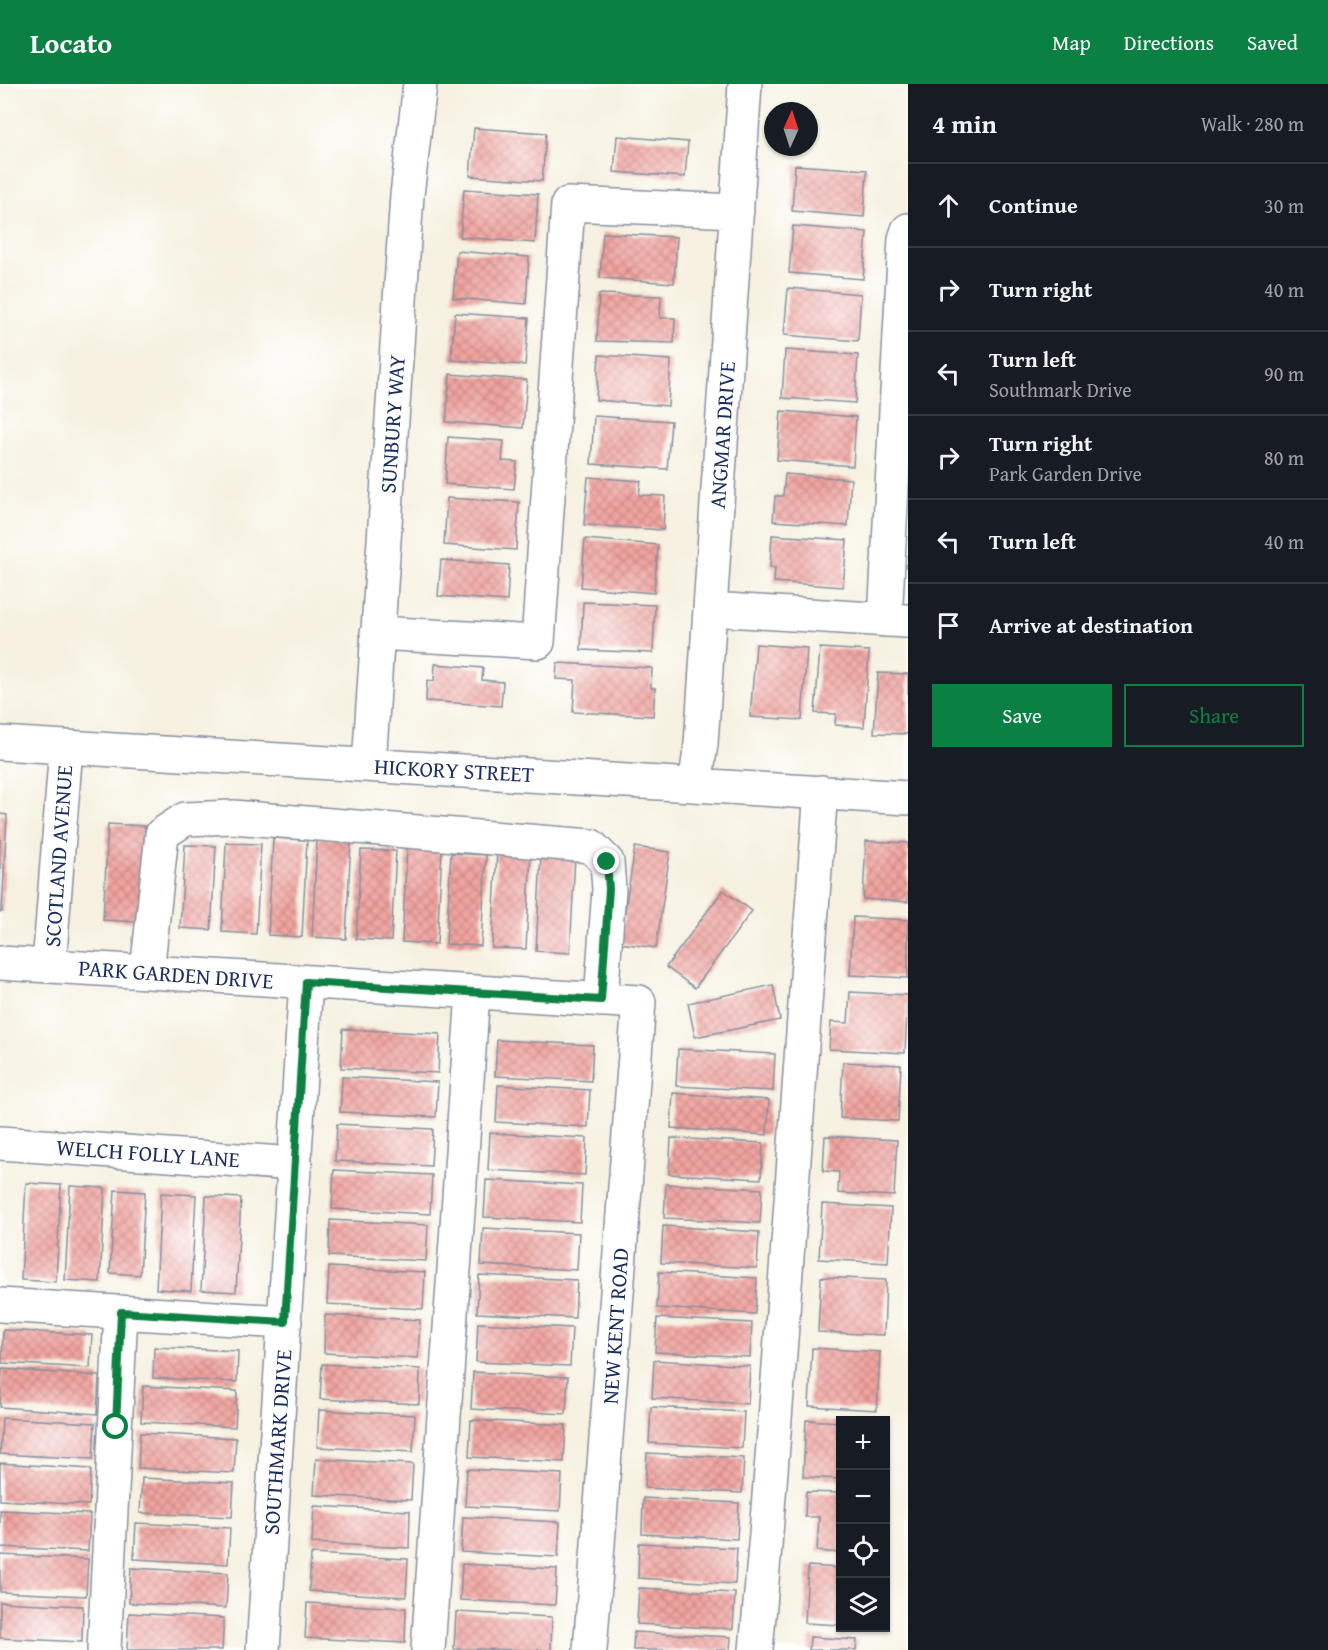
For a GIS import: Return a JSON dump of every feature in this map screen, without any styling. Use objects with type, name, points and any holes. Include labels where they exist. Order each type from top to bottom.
[{"type":"street","name":"SUNBURY WAY","points":[[369,765],[407,195],[420,84]]},
{"type":"street","name":"ANGMAR DRIVE","points":[[695,785],[710,609],[744,84]]},
{"type":"street","points":[[377,633],[538,642],[568,204],[737,211]]},
{"type":"street","points":[[710,609],[897,620],[905,239],[908,230]]},
{"type":"street","name":"HICKORY STREET","points":[[0,743],[908,798]]},
{"type":"street","name":"SCOTLAND AVENUE","points":[[49,966],[66,747]]},
{"type":"street","points":[[756,1650],[771,1490],[820,792]]},
{"type":"street","points":[[147,972],[162,834],[185,819],[233,818],[591,846],[607,862],[601,1000]]},
{"type":"street","name":"PARK GARDEN DRIVE","points":[[0,963],[639,1002]]},
{"type":"street","name":"SOUTHMARK DRIVE","points":[[264,1650],[306,982]]},
{"type":"street","points":[[428,1650],[472,992]]},
{"type":"street","name":"NEW KENT ROAD","points":[[590,1650],[639,1002]]},
{"type":"street","name":"WELCH FOLLY LANE","points":[[0,1143],[296,1164]]},
{"type":"street","points":[[0,1305],[285,1322]]},
{"type":"street","points":[[104,1650],[121,1312]]},
{"type":"building","points":[[474,128],[546,133],[542,181],[470,176]]},
{"type":"building","points":[[617,136],[688,142],[685,177],[614,172]]},
{"type":"building","points":[[795,165],[867,170],[864,217],[792,211]]},
{"type":"building","points":[[464,189],[538,194],[535,243],[460,237]]},
{"type":"building","points":[[793,226],[867,232],[863,279],[789,273]]},
{"type":"building","points":[[603,233],[677,237],[674,283],[600,278]]},
{"type":"building","points":[[457,251],[529,257],[526,304],[453,298]]},
{"type":"building","points":[[788,288],[861,294],[858,341],[784,335]]},
{"type":"building","points":[[599,294],[661,296],[660,318],[675,318],[674,343],[597,341]]},
{"type":"building","points":[[455,313],[529,318],[525,365],[451,360]]},
{"type":"building","points":[[785,350],[858,355],[855,403],[782,398]]},
{"type":"building","points":[[599,355],[671,360],[668,406],[596,400]]},
{"type":"building","points":[[450,374],[527,380],[523,428],[446,422]]},
{"type":"building","points":[[781,411],[856,417],[853,466],[777,460]]},
{"type":"building","points":[[594,416],[671,421],[667,469],[591,464]]},
{"type":"building","points":[[448,437],[504,441],[502,461],[517,462],[514,489],[445,484]]},
{"type":"building","points":[[785,474],[851,479],[848,526],[773,521],[775,496],[783,496]]},
{"type":"building","points":[[588,477],[641,481],[639,495],[665,496],[663,530],[584,525]]},
{"type":"building","points":[[447,498],[519,502],[516,550],[444,545]]},
{"type":"building","points":[[772,535],[847,540],[843,587],[774,582],[775,568],[770,567]]},
{"type":"building","points":[[585,539],[658,545],[654,593],[581,587]]},
{"type":"building","points":[[441,560],[509,565],[507,601],[438,596]]},
{"type":"building","points":[[583,602],[655,605],[653,653],[581,650]]},
{"type":"building","points":[[756,644],[807,648],[802,720],[750,717]]},
{"type":"building","points":[[820,648],[869,651],[864,727],[835,725],[836,714],[815,713]]},
{"type":"building","points":[[557,663],[652,668],[651,688],[655,688],[653,716],[573,712],[575,680],[556,679]]},
{"type":"building","points":[[435,664],[483,668],[482,680],[503,682],[501,706],[426,701],[427,680],[434,681]]},
{"type":"building","points":[[878,673],[908,674],[908,734],[874,733]]},
{"type":"building","points":[[0,814],[7,815],[2,912],[0,912]]},
{"type":"building","points":[[108,824],[145,826],[140,922],[103,920]]},
{"type":"building","points":[[317,837],[351,839],[346,939],[312,937]]},
{"type":"building","points":[[273,838],[307,840],[302,937],[268,935]]},
{"type":"building","points":[[866,841],[908,843],[908,902],[863,899]]},
{"type":"building","points":[[226,843],[261,844],[256,934],[222,932]]},
{"type":"building","points":[[185,845],[216,846],[211,930],[180,928]]},
{"type":"building","points":[[407,847],[442,849],[437,944],[402,942]]},
{"type":"building","points":[[635,847],[670,852],[656,948],[620,943]]},
{"type":"building","points":[[361,850],[396,851],[391,941],[356,939]]},
{"type":"building","points":[[497,850],[531,852],[526,949],[492,948]]},
{"type":"building","points":[[451,853],[486,855],[481,946],[446,944]]},
{"type":"building","points":[[541,855],[575,857],[570,953],[536,951]]},
{"type":"building","points":[[723,890],[752,911],[695,988],[666,967]]},
{"type":"building","points":[[853,917],[908,920],[908,978],[850,975]]},
{"type":"building","points":[[773,985],[780,1020],[695,1037],[688,1003]]},
{"type":"building","points":[[850,992],[908,995],[905,1053],[829,1049],[831,1022],[848,1023]]},
{"type":"building","points":[[343,1029],[440,1034],[438,1073],[341,1068]]},
{"type":"building","points":[[497,1040],[593,1045],[591,1081],[495,1076]]},
{"type":"building","points":[[678,1049],[775,1054],[773,1091],[676,1086]]},
{"type":"building","points":[[843,1062],[901,1065],[898,1121],[840,1118]]},
{"type":"building","points":[[342,1077],[438,1082],[436,1117],[340,1112]]},
{"type":"building","points":[[498,1085],[590,1090],[588,1127],[496,1122]]},
{"type":"building","points":[[673,1093],[769,1100],[767,1135],[671,1128]]},
{"type":"building","points":[[337,1124],[433,1129],[431,1166],[335,1161]]},
{"type":"building","points":[[490,1133],[587,1138],[585,1175],[488,1170]]},
{"type":"building","points":[[825,1136],[897,1140],[894,1196],[838,1193],[839,1172],[823,1171]]},
{"type":"building","points":[[671,1138],[763,1143],[761,1179],[669,1174]]},
{"type":"building","points":[[334,1170],[432,1175],[430,1214],[332,1209]]},
{"type":"building","points":[[486,1180],[582,1185],[580,1222],[484,1217]]},
{"type":"building","points":[[26,1183],[61,1185],[56,1282],[21,1280]]},
{"type":"building","points":[[666,1184],[762,1189],[760,1223],[664,1218]]},
{"type":"building","points":[[70,1186],[105,1188],[100,1282],[65,1280]]},
{"type":"building","points":[[115,1190],[145,1192],[140,1275],[110,1273]]},
{"type":"building","points":[[161,1193],[196,1195],[191,1291],[156,1289]]},
{"type":"building","points":[[206,1196],[241,1198],[236,1292],[201,1290]]},
{"type":"building","points":[[822,1204],[891,1208],[888,1263],[819,1259]]},
{"type":"building","points":[[330,1220],[428,1225],[426,1261],[329,1256]]},
{"type":"building","points":[[663,1226],[759,1232],[757,1268],[661,1263]]},
{"type":"building","points":[[483,1228],[579,1233],[577,1270],[481,1265]]},
{"type":"building","points":[[329,1267],[425,1272],[423,1309],[327,1304]]},
{"type":"building","points":[[659,1272],[757,1278],[755,1314],[657,1308]]},
{"type":"building","points":[[479,1275],[577,1280],[575,1318],[477,1313]]},
{"type":"building","points":[[821,1277],[886,1280],[884,1335],[818,1332]]},
{"type":"building","points":[[325,1315],[420,1320],[418,1358],[324,1353]]},
{"type":"building","points":[[657,1318],[752,1323],[750,1357],[655,1352]]},
{"type":"building","points":[[478,1323],[572,1328],[570,1366],[476,1362]]},
{"type":"building","points":[[3,1330],[92,1335],[90,1368],[2,1363]]},
{"type":"building","points":[[154,1347],[238,1351],[237,1382],[153,1378]]},
{"type":"building","points":[[812,1348],[880,1352],[877,1410],[809,1406]]},
{"type":"building","points":[[654,1360],[750,1366],[748,1404],[652,1398]]},
{"type":"building","points":[[322,1364],[420,1369],[419,1404],[320,1399]]},
{"type":"building","points":[[2,1369],[99,1376],[97,1414],[0,1407]]},
{"type":"building","points":[[473,1372],[568,1377],[566,1414],[471,1409]]},
{"type":"building","points":[[143,1386],[237,1391],[235,1427],[141,1422]]},
{"type":"building","points":[[651,1407],[744,1412],[742,1448],[649,1443]]},
{"type":"building","points":[[319,1410],[415,1415],[413,1452],[317,1447]]},
{"type":"building","points":[[2,1418],[95,1423],[93,1459],[0,1454]]},
{"type":"building","points":[[471,1420],[566,1425],[564,1462],[469,1457]]},
{"type":"building","points":[[806,1420],[836,1422],[836,1479],[803,1477]]},
{"type":"building","points":[[140,1433],[236,1438],[234,1473],[138,1468]]},
{"type":"building","points":[[647,1453],[744,1458],[742,1493],[645,1488]]},
{"type":"building","points":[[316,1459],[413,1464],[411,1500],[314,1495]]},
{"type":"building","points":[[0,1463],[91,1469],[89,1505],[0,1500]]},
{"type":"building","points":[[467,1469],[562,1474],[560,1511],[465,1506]]},
{"type":"building","points":[[142,1478],[234,1483],[232,1517],[140,1513]]},
{"type":"building","points":[[806,1492],[836,1493],[836,1553],[817,1551],[819,1517],[805,1517]]},
{"type":"building","points":[[643,1498],[739,1503],[737,1539],[642,1534]]},
{"type":"building","points":[[314,1506],[410,1511],[409,1548],[312,1543]]},
{"type":"building","points":[[0,1510],[90,1514],[88,1551],[0,1547]]},
{"type":"building","points":[[463,1517],[560,1522],[558,1557],[461,1552]]},
{"type":"building","points":[[136,1523],[230,1528],[228,1564],[134,1559]]},
{"type":"building","points":[[639,1543],[737,1548],[735,1584],[638,1578]]},
{"type":"building","points":[[311,1554],[408,1559],[406,1597],[309,1591]]},
{"type":"building","points":[[0,1555],[88,1559],[86,1596],[0,1592]]},
{"type":"building","points":[[462,1564],[557,1569],[555,1605],[460,1600]]},
{"type":"building","points":[[808,1566],[836,1568],[836,1625],[805,1623]]},
{"type":"building","points":[[131,1568],[228,1573],[226,1608],[129,1603]]},
{"type":"building","points":[[639,1588],[735,1593],[733,1629],[637,1624]]},
{"type":"building","points":[[0,1602],[83,1606],[82,1642],[0,1638]]},
{"type":"building","points":[[307,1603],[406,1608],[405,1643],[305,1638]]},
{"type":"building","points":[[456,1612],[552,1617],[551,1650],[454,1649]]},
{"type":"building","points":[[129,1613],[224,1618],[222,1650],[127,1650]]},
{"type":"building","points":[[634,1632],[731,1637],[730,1650],[633,1650]]},
{"type":"building","points":[[810,1637],[857,1640],[856,1650],[809,1650]]},
{"type":"route","points":[[116,1427],[121,1312],[285,1322],[306,982],[601,1000],[609,889],[607,862]]}]
